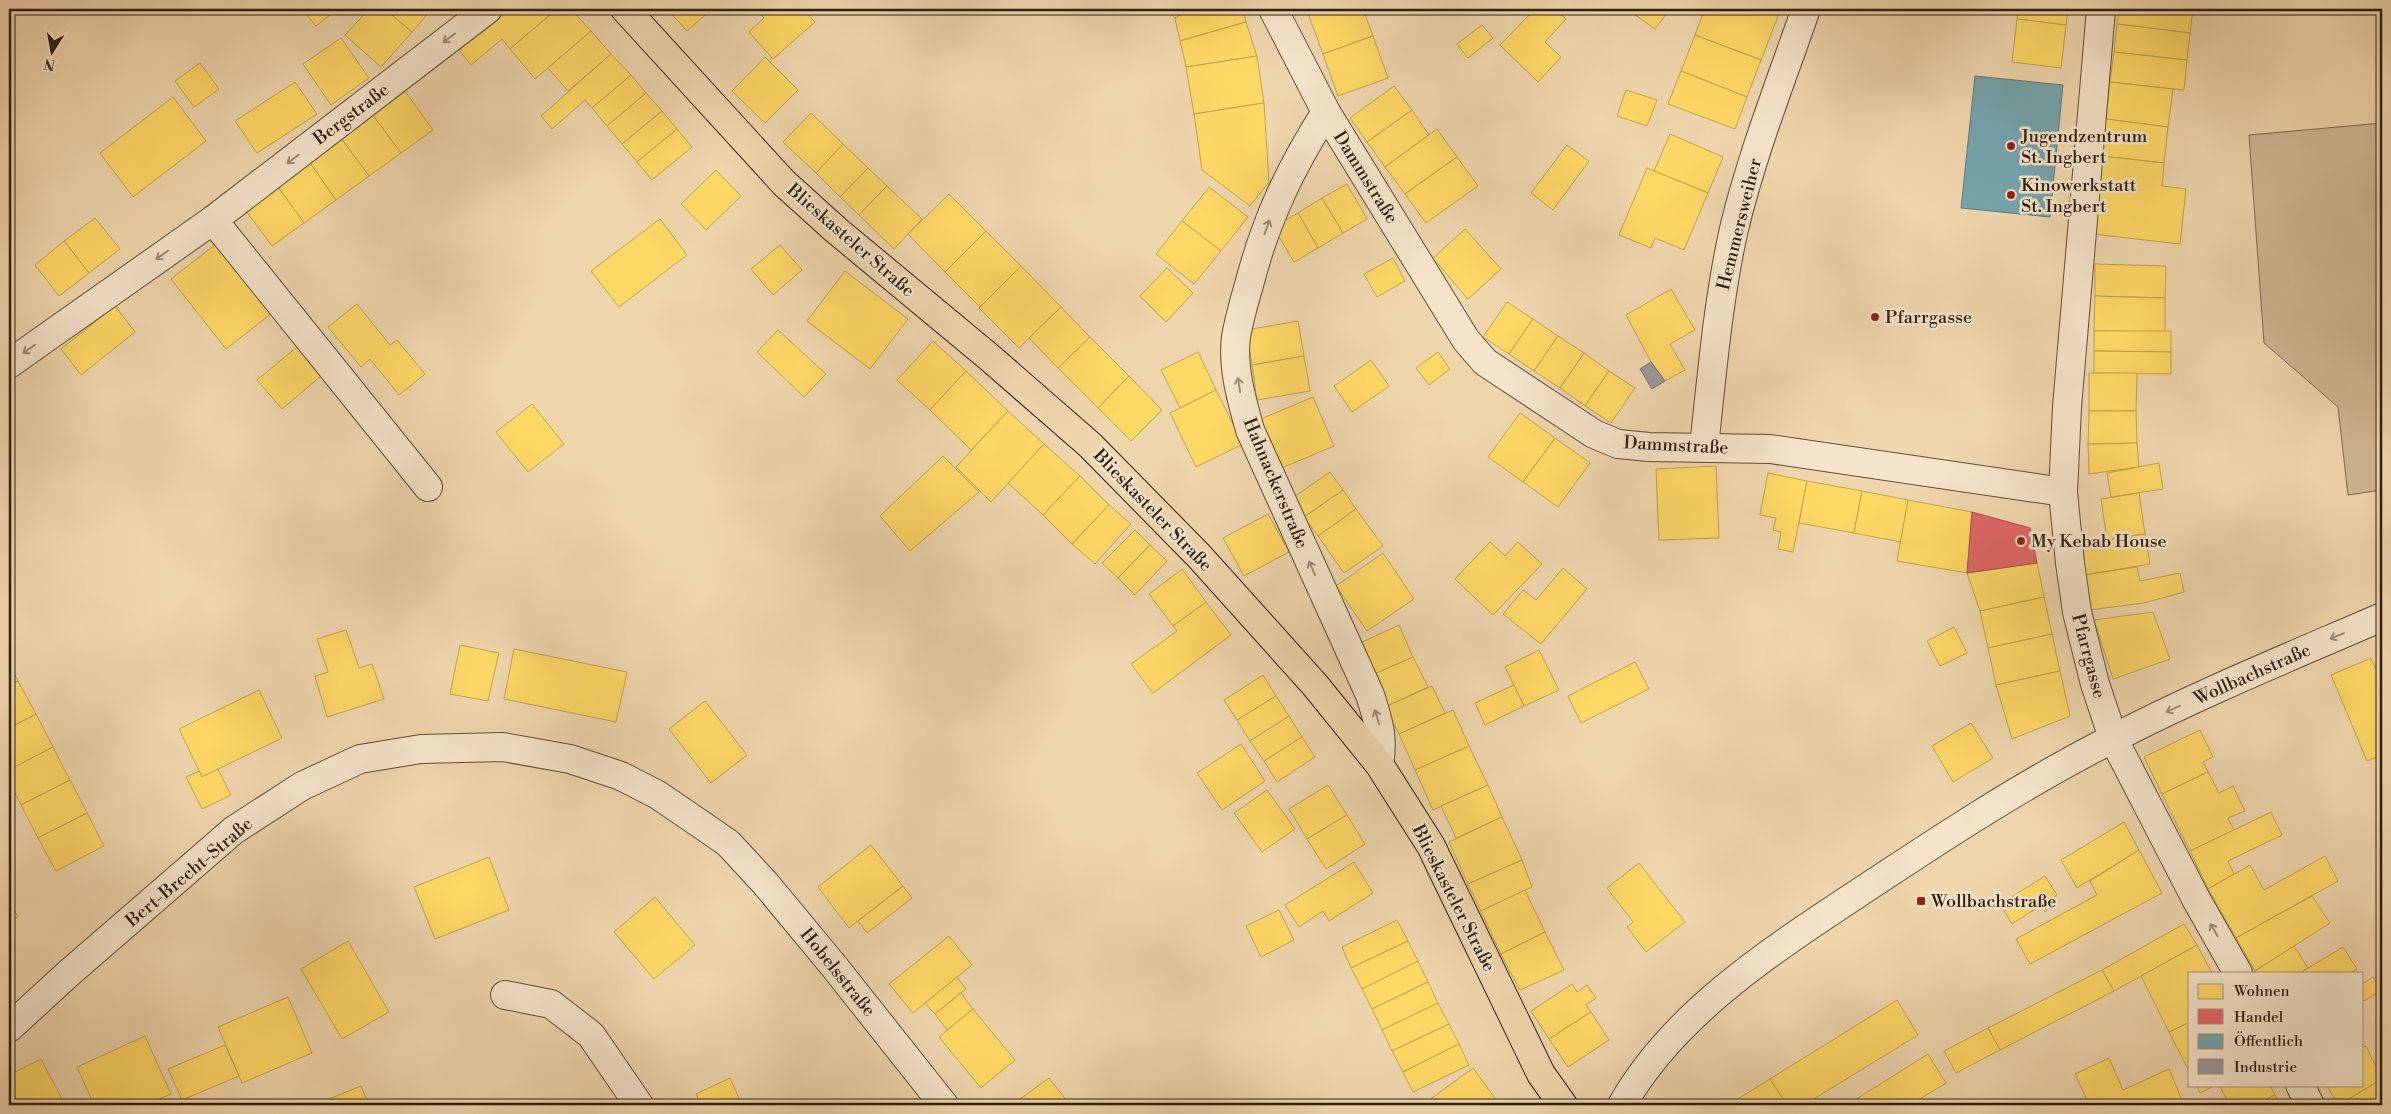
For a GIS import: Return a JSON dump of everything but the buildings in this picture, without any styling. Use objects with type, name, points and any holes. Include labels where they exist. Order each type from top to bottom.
[{"type":"main road","name":"Blieskasteler Straße","points":[[625,9],[784,183],[836,230],[989,357],[1090,445],[1199,556],[1315,685],[1379,764],[1431,846],[1541,1074],[1563,1105]]},
{"type":"street","name":"Bergstraße","points":[[9,364],[213,220],[488,9]]},
{"type":"street","points":[[1273,9],[1326,112]]},
{"type":"street","name":"Hemmersweiher","points":[[1704,447],[1717,325],[1734,228],[1751,167],[1806,9]]},
{"type":"street","name":"Pfarrgasse","points":[[2101,9],[2068,397],[2064,492],[2070,563],[2077,612],[2095,684],[2114,738],[2196,899],[2237,972]]},
{"type":"street","name":"Hahnackerstraße","points":[[1326,112],[1299,155],[1274,205],[1259,247],[1236,338],[1236,366],[1250,430],[1370,694],[1383,743],[1379,764]]},
{"type":"street","name":"Dammstraße","points":[[1326,112],[1466,340],[1485,362],[1594,434],[1618,444],[1649,447],[1770,449],[2064,492]]},
{"type":"street","points":[[213,220],[428,487]]},
{"type":"street","name":"Wollbachstraße","points":[[1622,1105],[1641,1074],[1677,1033],[1743,974],[1783,943],[1968,821],[2114,738],[2206,693],[2382,617]]},
{"type":"street","name":"Bert-Brecht-Straße","points":[[9,1028],[69,973],[234,830],[302,786],[360,759],[421,749],[503,748],[570,759],[621,776],[658,795],[728,843]]},
{"type":"street","name":"Hobelsstraße","points":[[728,843],[765,883],[833,964],[944,1105]]},
{"type":"street","points":[[505,995],[551,1004],[591,1035],[638,1105]]},
{"type":"street","points":[[2300,1086],[2310,1105]]},
{"type":"shaded area","points":[[2382,123],[2382,490],[2348,495],[2338,407],[2264,343],[2249,135]]},
{"type":"place","name":"Jugendzentrum St. Ingbert","points":[[2011,146]]},
{"type":"place","name":"Kinowerkstatt St. Ingbert","points":[[2011,195]]},
{"type":"place","name":"Pfarrgasse","points":[[1875,317]]},
{"type":"place","name":"My Kebab House","points":[[2021,541]]},
{"type":"place","name":"Wollbachstraße","points":[[1921,901]]}]
